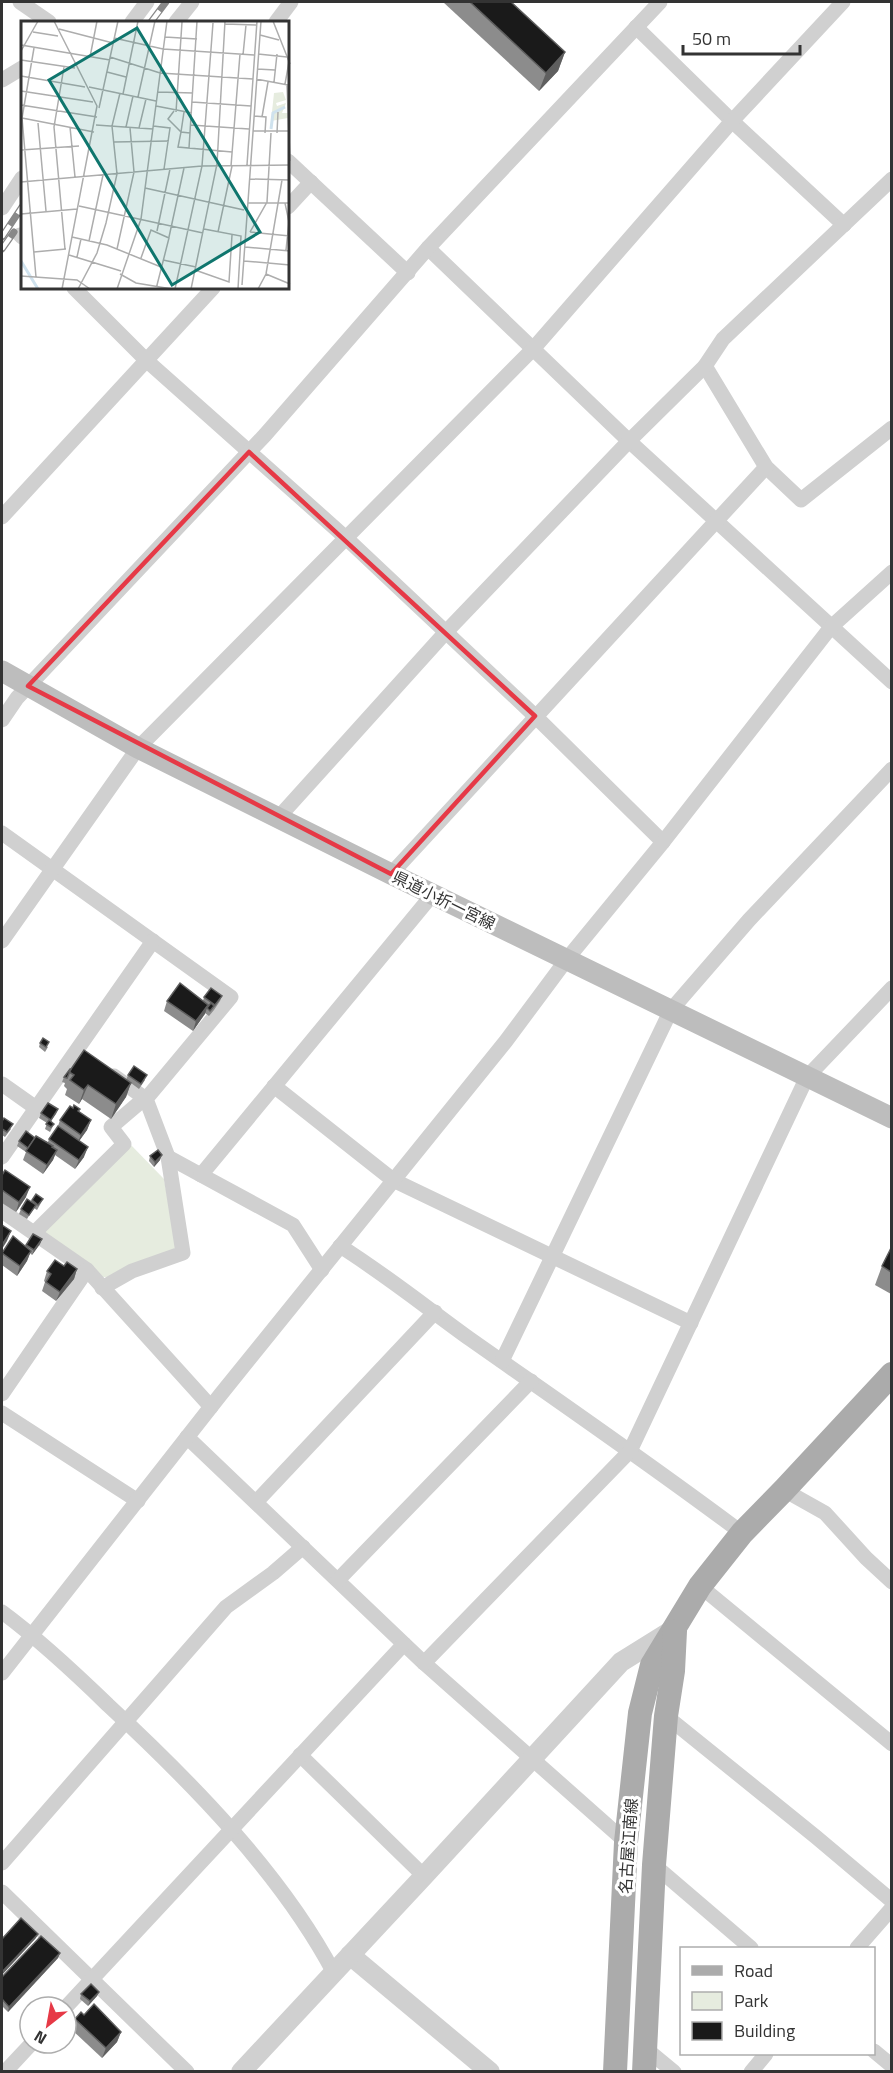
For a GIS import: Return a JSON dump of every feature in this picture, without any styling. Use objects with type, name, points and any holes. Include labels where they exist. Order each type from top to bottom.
[{"type":"main road","name":"県道小折一宮線","points":[[2,671],[138,748],[891,1118]]},
{"type":"main road","name":"名古屋江南線","points":[[615,2072],[626,1842],[640,1713],[652,1665],[700,1586],[742,1533],[891,1374]]},
{"type":"main road","name":"名古屋江南線","points":[[644,2072],[654,1865],[666,1716],[673,1671],[675,1628]]},
{"type":"street","points":[[20,2],[48,21]]},
{"type":"street","points":[[133,21],[147,2]]},
{"type":"street","points":[[177,21],[192,2]]},
{"type":"street","points":[[277,21],[291,2]]},
{"type":"street","points":[[2,941],[138,748],[532,349],[732,121],[843,2]]},
{"type":"street","points":[[2,720],[28,686],[249,452],[428,248],[636,27],[653,4]]},
{"type":"street","points":[[636,27],[732,121],[844,225]]},
{"type":"street","points":[[2,80],[21,69]]},
{"type":"street","points":[[290,163],[408,273]]},
{"type":"street","points":[[2,208],[21,180]]},
{"type":"street","points":[[278,818],[445,633],[629,441],[705,366],[723,339],[891,180]]},
{"type":"street","points":[[290,205],[311,182]]},
{"type":"street","points":[[428,248],[629,441],[891,682]]},
{"type":"street","points":[[76,290],[146,360],[346,538],[535,716],[663,842]]},
{"type":"street","points":[[2,517],[211,290]]},
{"type":"street","points":[[705,366],[765,467],[801,500],[891,428]]},
{"type":"street","points":[[391,874],[765,467]]},
{"type":"street","points":[[2,1673],[210,1407],[506,1041],[567,959],[663,842],[831,627],[891,572]]},
{"type":"street","points":[[502,1361],[671,1010],[749,920],[891,769]]},
{"type":"street","points":[[2,833],[231,997],[145,1098],[111,1127],[124,1143],[34,1233]]},
{"type":"street","points":[[201,1175],[433,894]]},
{"type":"street","points":[[2,1157],[36,1108],[81,1053],[153,941]]},
{"type":"street","points":[[424,1662],[630,1450],[807,1077],[891,988]]},
{"type":"street","points":[[102,1288],[132,1271],[183,1253],[168,1157],[145,1098],[106,1071]]},
{"type":"street","points":[[2,1084],[36,1108]]},
{"type":"street","points":[[274,1086],[393,1180],[691,1323]]},
{"type":"street","points":[[168,1157],[293,1225],[322,1269]]},
{"type":"street","points":[[2,1211],[87,1270],[210,1407]]},
{"type":"street","points":[[340,1246],[382,1272],[742,1533]]},
{"type":"street","points":[[2,1394],[87,1270]]},
{"type":"street","points":[[256,1502],[435,1312]]},
{"type":"street","points":[[338,1580],[531,1381]]},
{"type":"street","points":[[2,1413],[138,1501]]},
{"type":"street","points":[[187,1437],[404,1644],[626,1842]]},
{"type":"street","points":[[784,1490],[825,1513],[891,1582]]},
{"type":"street","points":[[2,1863],[226,1607],[273,1574],[303,1547]]},
{"type":"street","points":[[700,1586],[891,1744]]},
{"type":"street","points":[[2,1612],[33,1634],[158,1751],[231,1830],[275,1883],[316,1940],[334,1973]]},
{"type":"street","points":[[249,2069],[350,1955],[621,1662],[675,1628]]},
{"type":"street","points":[[77,1995],[404,1644]]},
{"type":"street","points":[[666,1716],[816,1837],[891,1901]]},
{"type":"street","points":[[300,1755],[424,1876]]},
{"type":"street","points":[[654,1865],[750,1947]]},
{"type":"street","points":[[2,1892],[187,2072]]},
{"type":"street","points":[[858,1947],[891,1908]]},
{"type":"street","points":[[350,1955],[486,2071]]},
{"type":"street","points":[[645,2048],[674,2072]]},
{"type":"street","points":[[875,2053],[891,2066]]},
{"type":"street","points":[[6,2072],[21,2055]]},
{"type":"street","points":[[751,2072],[765,2055]]},
{"type":"highlighted area","points":[[249,452],[535,716],[391,874],[28,686]]},
{"type":"green space","points":[[129,1143],[164,1179],[176,1246],[172,1252],[111,1277],[102,1277],[40,1231]]},
{"type":"building","points":[[470,2],[511,2],[565,52],[546,73]]},
{"type":"building","points":[[180,983],[208,1005],[196,1021],[167,1001]]},
{"type":"building","points":[[211,988],[222,996],[215,1005],[204,997]]},
{"type":"building","points":[[211,1003],[214,1006],[210,1011],[207,1008]]},
{"type":"building","points":[[43,1038],[49,1042],[46,1047],[40,1043]]},
{"type":"building","points":[[84,1050],[131,1083],[116,1104],[88,1085],[84,1090],[70,1080],[74,1075],[69,1072]]},
{"type":"building","points":[[134,1066],[147,1075],[141,1084],[128,1075]]},
{"type":"building","points":[[48,1103],[58,1109],[51,1120],[41,1113]]},
{"type":"building","points":[[74,1105],[80,1109],[78,1111],[91,1120],[81,1135],[60,1120],[70,1106],[73,1108]]},
{"type":"building","points":[[4,1118],[13,1124],[7,1132],[2,1129]]},
{"type":"building","points":[[49,1120],[54,1124],[51,1127],[46,1124]]},
{"type":"building","points":[[58,1126],[88,1147],[79,1160],[49,1139]]},
{"type":"building","points":[[26,1131],[35,1138],[28,1148],[19,1141]]},
{"type":"building","points":[[36,1136],[57,1150],[47,1165],[26,1151]]},
{"type":"building","points":[[158,1150],[162,1155],[155,1162],[150,1156]]},
{"type":"building","points":[[5,1170],[30,1187],[19,1202],[2,1190],[2,1175]]},
{"type":"building","points":[[36,1194],[43,1199],[38,1205],[32,1200]]},
{"type":"building","points":[[27,1199],[36,1205],[29,1215],[21,1209]]},
{"type":"building","points":[[2,1225],[11,1231],[2,1245]]},
{"type":"building","points":[[33,1234],[42,1239],[34,1250],[26,1245]]},
{"type":"building","points":[[13,1236],[31,1251],[20,1266],[2,1253]]},
{"type":"building","points":[[891,1248],[891,1272],[882,1266]]},
{"type":"building","points":[[55,1260],[64,1266],[67,1262],[77,1269],[60,1292],[46,1282],[51,1274],[47,1271]]},
{"type":"building","points":[[21,1918],[38,1934],[2,1972],[2,1939]]},
{"type":"building","points":[[41,1936],[60,1953],[9,2007],[2,1999],[2,1977]]},
{"type":"building","points":[[91,1984],[99,1992],[90,2001],[81,1994]]},
{"type":"building","points":[[94,2004],[121,2032],[106,2048],[78,2022],[78,2016],[81,2012],[84,2015]]},
{"type":"railway","points":[[152,21],[166,2]]},
{"type":"railway","points":[[2,237],[21,208]]},
{"type":"railway","points":[[2,249],[14,232]]}]
